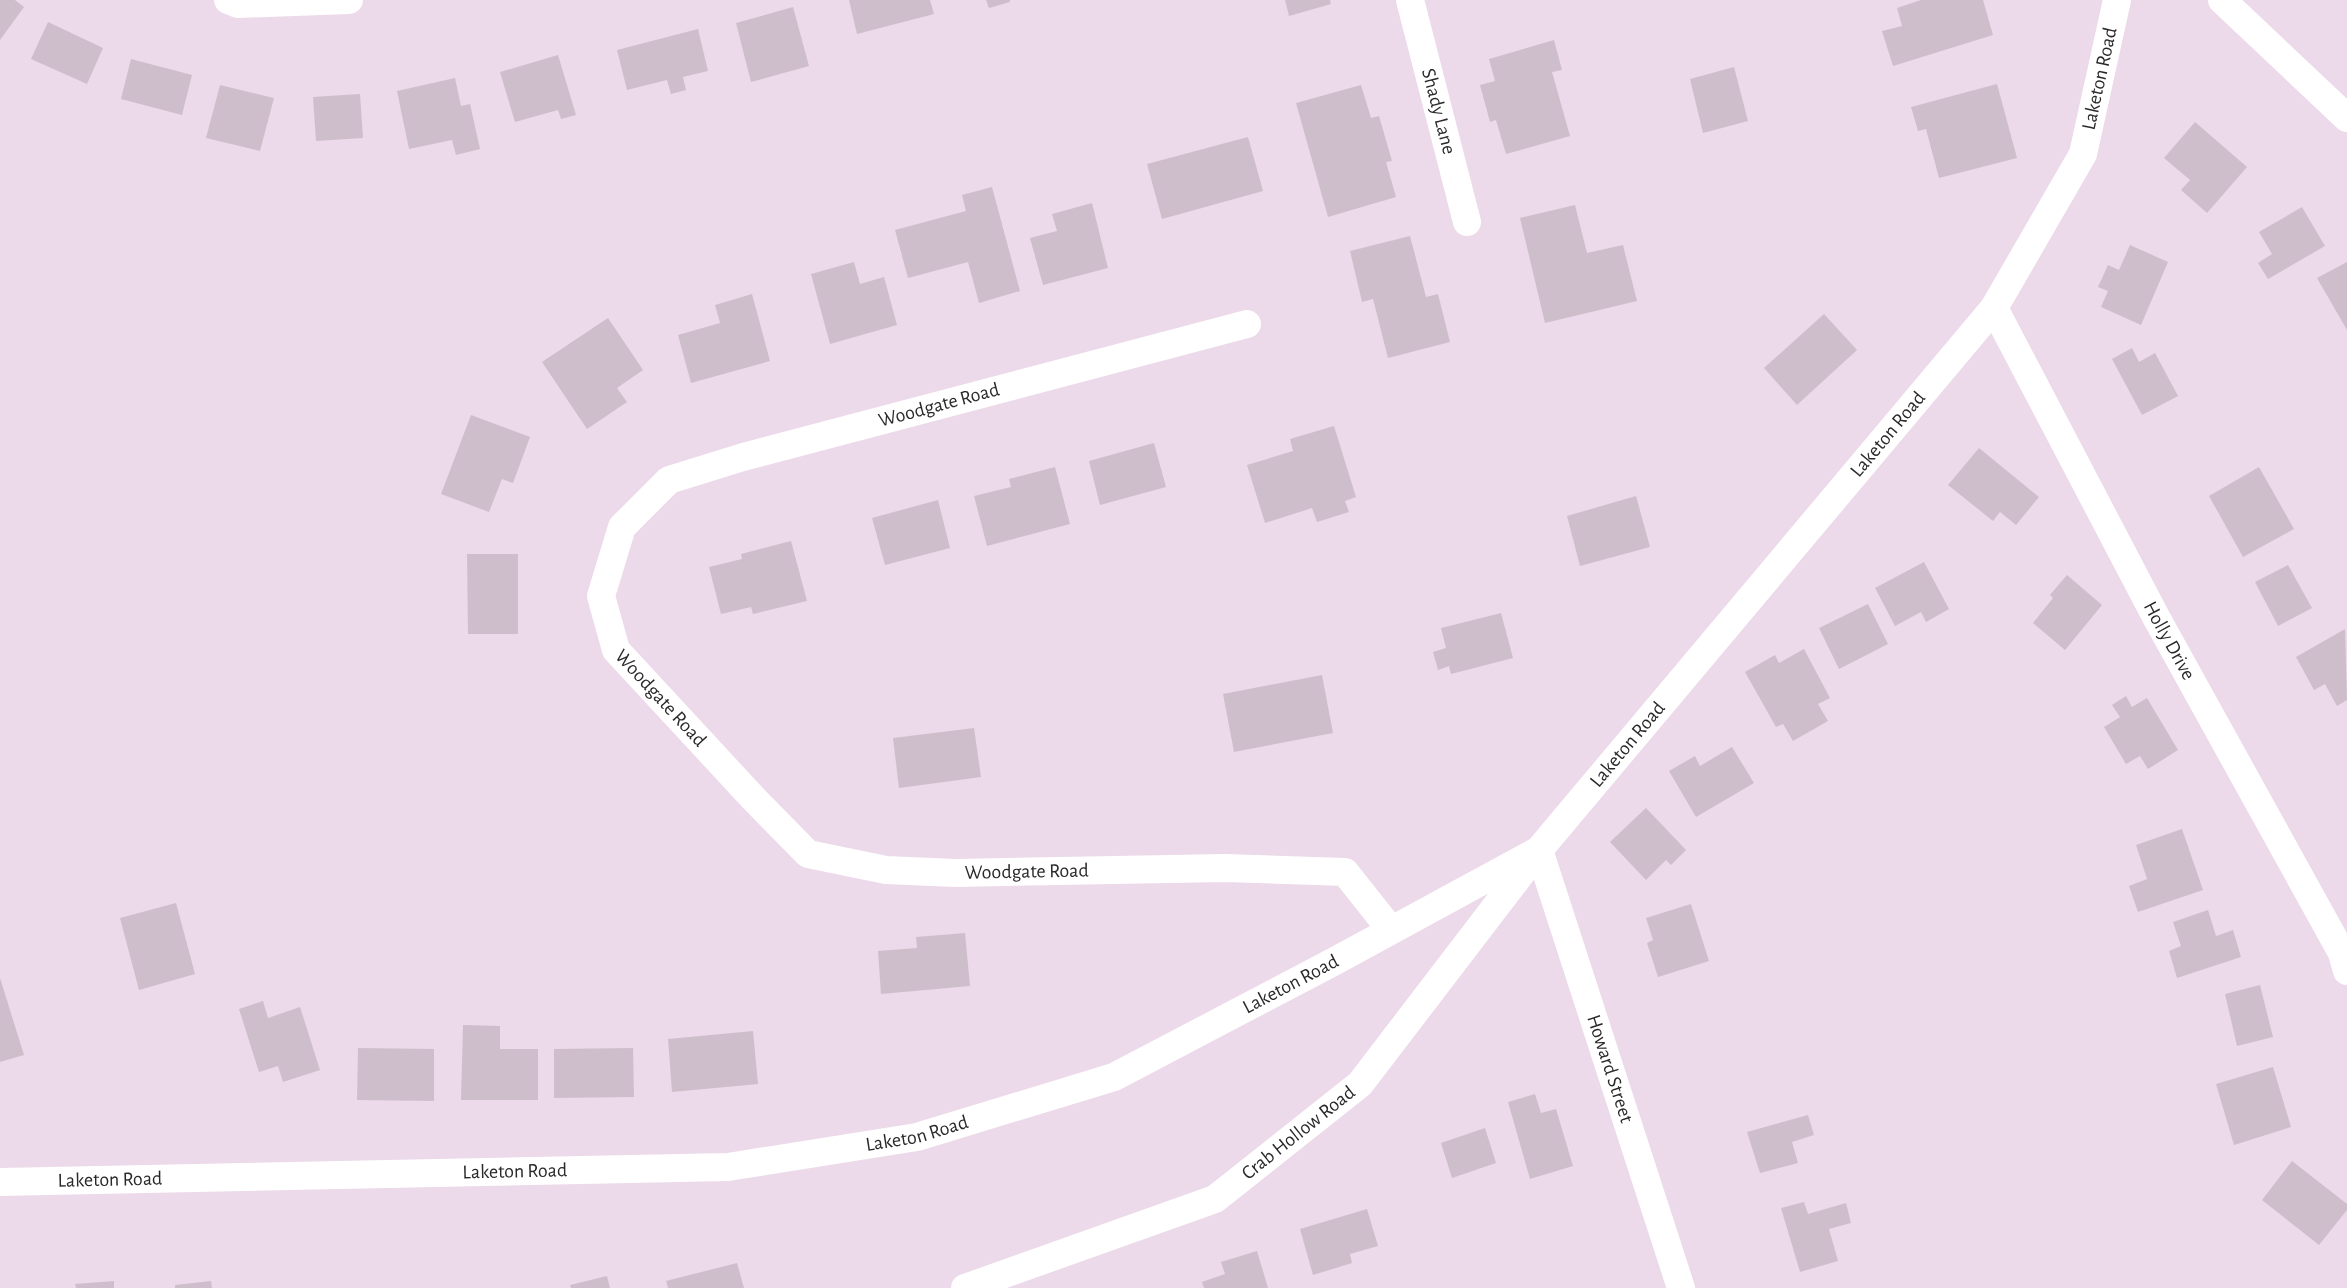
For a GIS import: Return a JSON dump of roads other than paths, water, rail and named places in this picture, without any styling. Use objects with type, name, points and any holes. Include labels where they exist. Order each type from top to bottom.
[{"type":"street","points":[[228,0],[238,4],[349,0]]},
{"type":"street","name":"Shady Lane","points":[[1410,0],[1467,222]]},
{"type":"street","name":"Laketon Road","points":[[0,1182],[728,1167],[917,1137],[1114,1077],[1539,850],[1994,308],[2083,154],[2117,0]]},
{"type":"street","points":[[2222,0],[2347,118]]},
{"type":"street","name":"Holly Drive","points":[[1994,308],[2156,617],[2342,953],[2347,972]]},
{"type":"street","name":"Woodgate Road","points":[[1247,324],[742,457],[669,480],[622,527],[601,596],[616,650],[753,798],[808,854],[886,870],[955,873],[1225,868],[1345,872],[1391,930]]},
{"type":"street","name":"Crab Hollow Road","points":[[969,1287],[1215,1199],[1360,1084],[1539,850]]},
{"type":"street","name":"Howard Street","points":[[1539,850],[1681,1288]]}]
